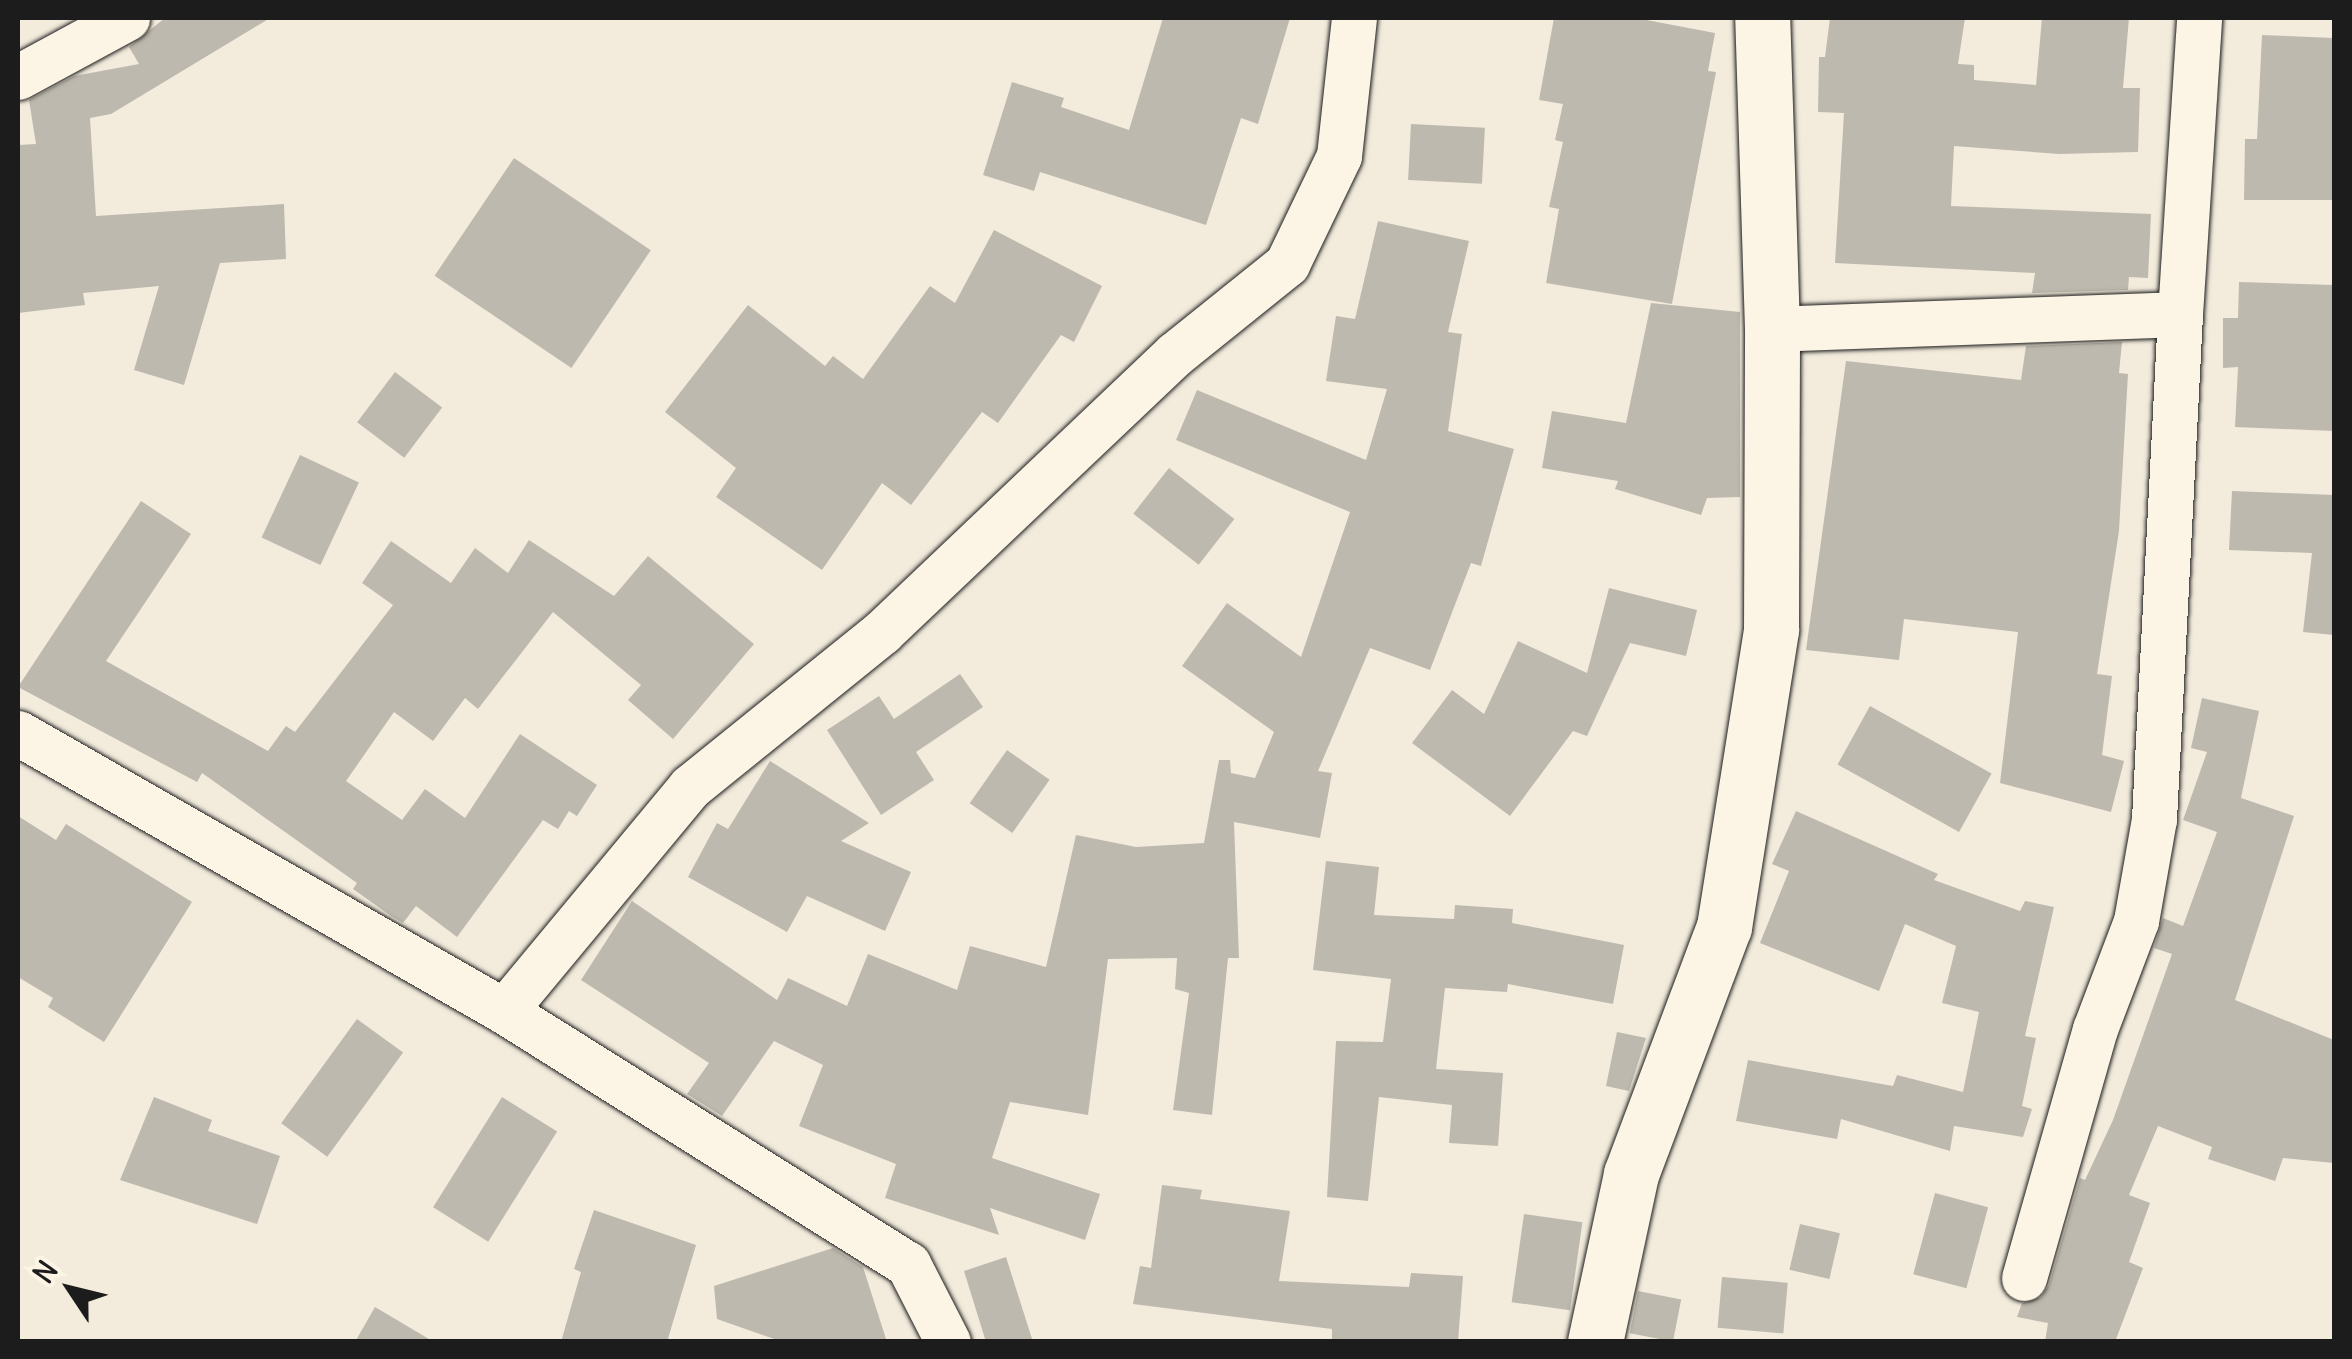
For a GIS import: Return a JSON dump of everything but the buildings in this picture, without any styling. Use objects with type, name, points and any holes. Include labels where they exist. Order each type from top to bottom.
[{"type":"street","points":[[18,78],[127,18]]},
{"type":"street","points":[[504,1011],[690,787],[882,632],[1176,354],[1287,264],[1339,156],[1354,18]]},
{"type":"street","points":[[1595,1342],[1630,1174],[1724,927],[1771,630],[1772,330],[1762,18]]},
{"type":"street","points":[[2024,1278],[2095,1029],[2136,921],[2154,819],[2199,18]]},
{"type":"street","points":[[1772,330],[2180,314]]},
{"type":"street","points":[[18,733],[504,1011],[908,1264],[948,1342]]}]
